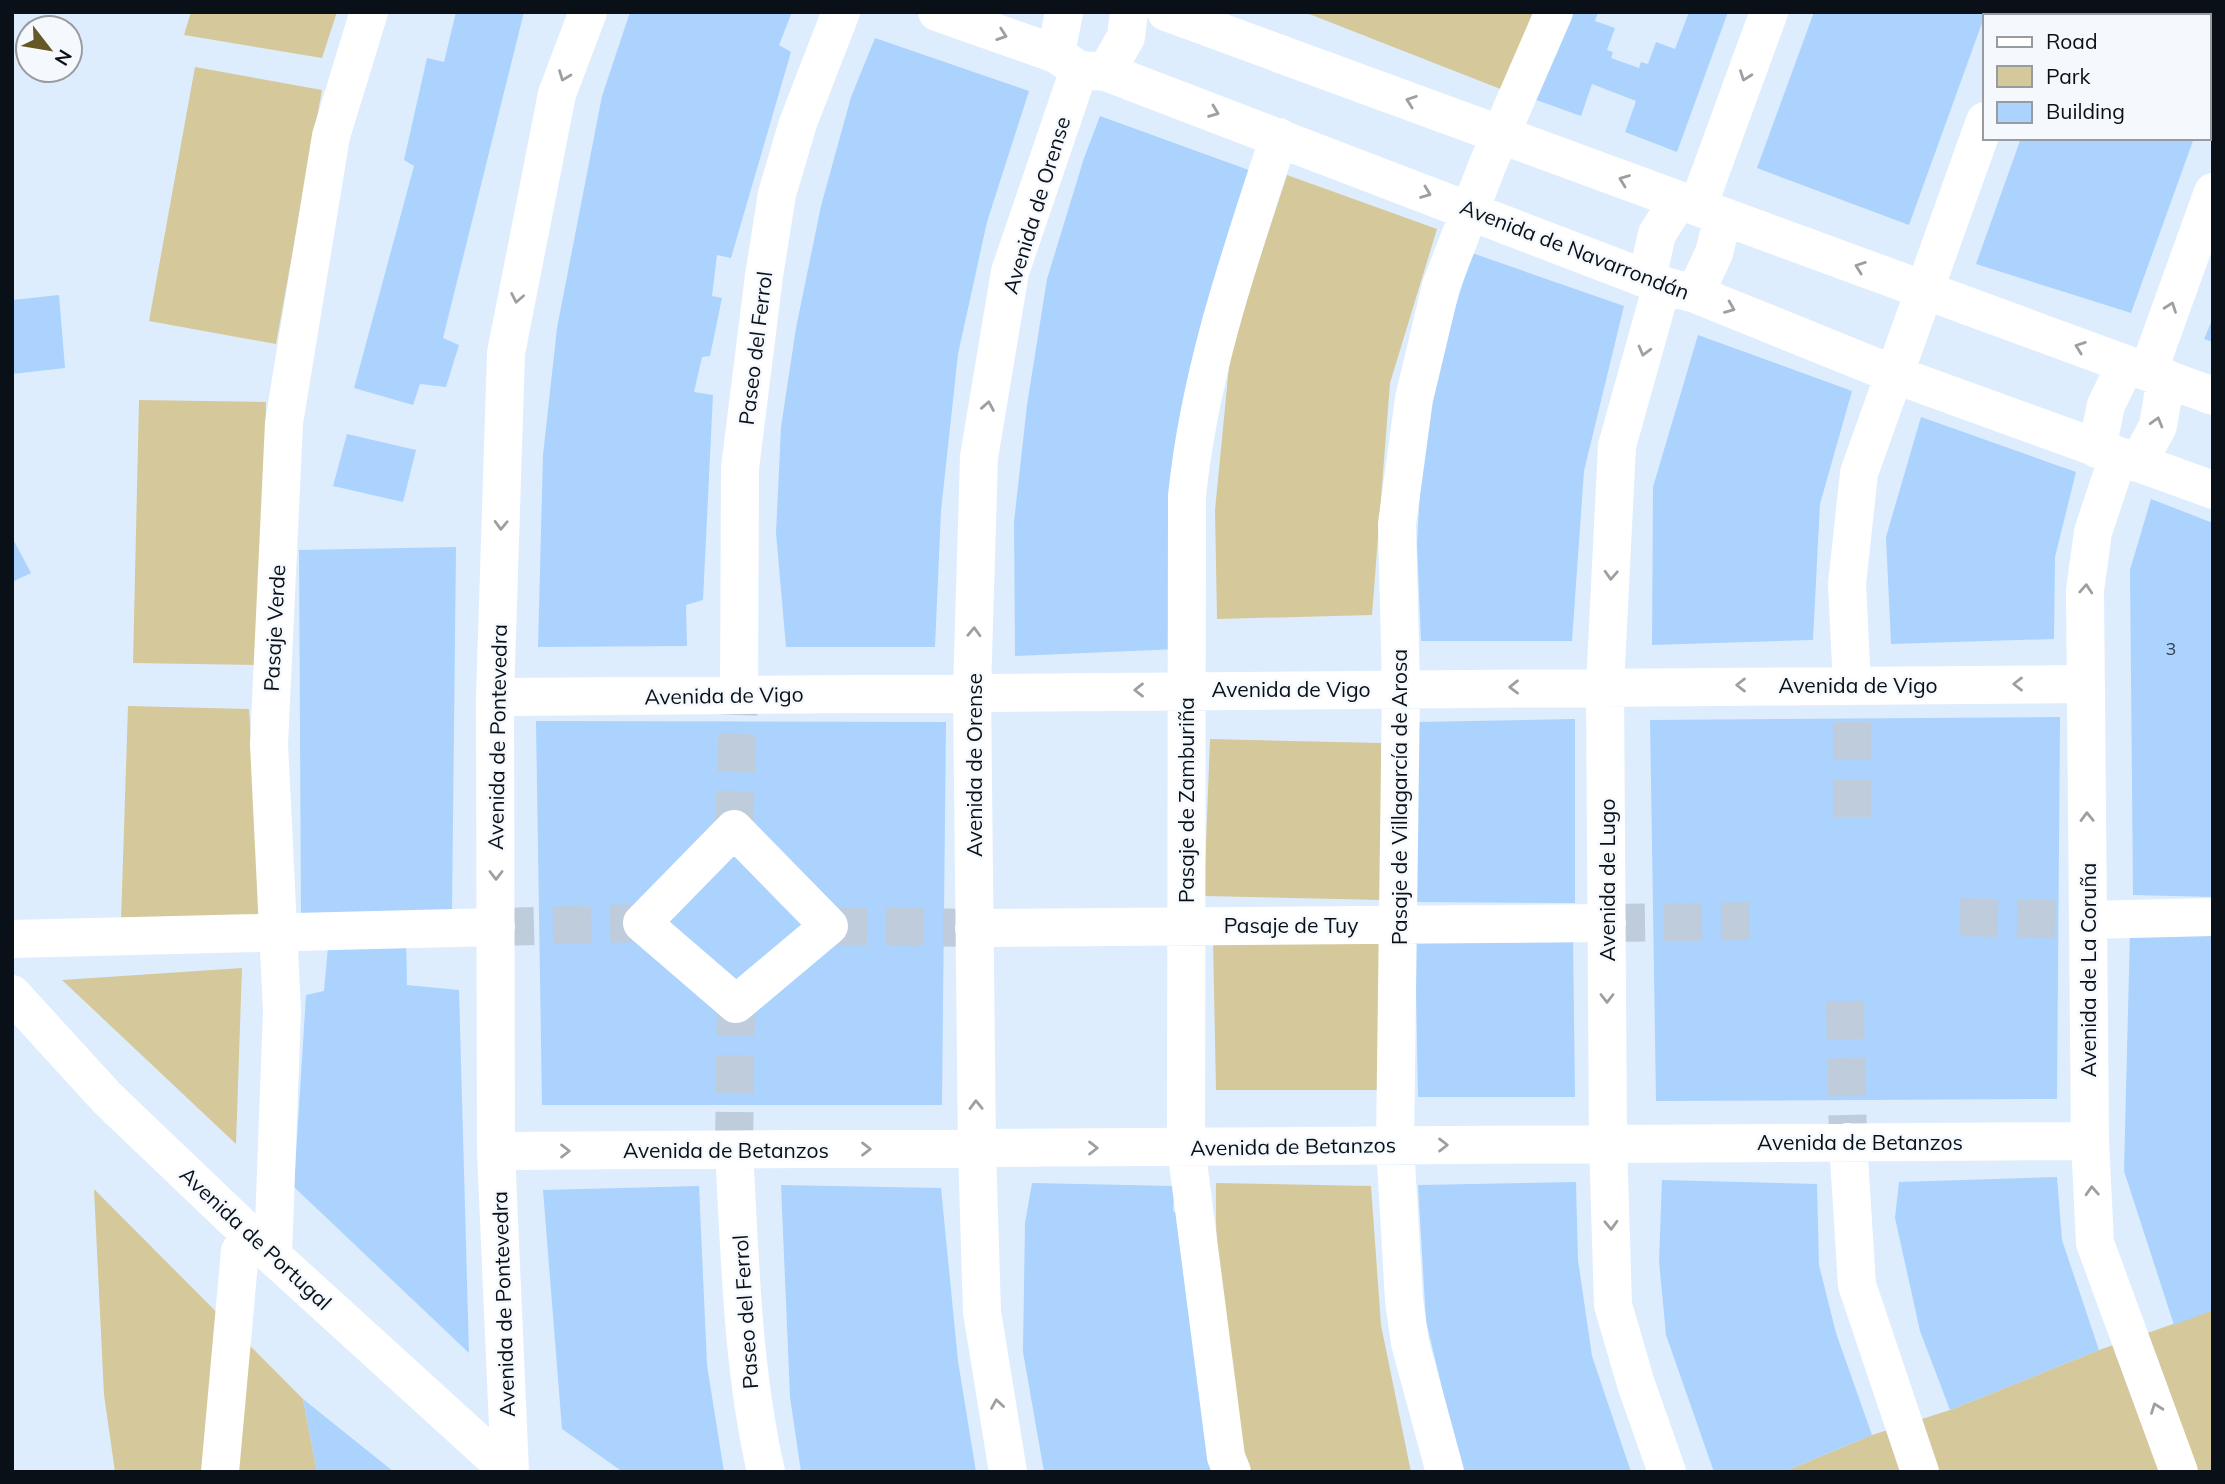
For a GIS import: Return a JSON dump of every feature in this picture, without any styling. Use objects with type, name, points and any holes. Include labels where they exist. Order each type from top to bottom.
[{"type":"street","name":"Pasaje Verde","points":[[220,1472],[256,1252],[282,1011],[269,744],[284,423],[331,136],[369,12]]},
{"type":"street","name":"Avenida de Pontevedra","points":[[510,1472],[496,1152],[495,697],[506,353],[558,94],[588,12]]},
{"type":"street","name":"Paseo del Ferrol","points":[[739,695],[740,468],[764,276],[777,194],[798,122],[841,12]]},
{"type":"street","name":"Avenida de Navarrondán","points":[[937,12],[1279,137],[1893,374],[2213,490]]},
{"type":"street","points":[[1064,12],[1080,65],[1126,37],[1129,12]]},
{"type":"street","points":[[1166,12],[2213,396]]},
{"type":"street","name":"Pasaje de Villagarcía de Arosa","points":[[1445,1472],[1410,1343],[1404,1300],[1395,1145],[1401,688],[1397,524],[1413,411],[1441,286],[1500,133],[1554,12]]},
{"type":"street","points":[[1699,208],[1657,234],[1668,286],[1714,253],[1699,208],[1769,12]]},
{"type":"street","name":"Avenida de Orense","points":[[1009,1472],[982,1312],[977,1149],[972,691],[979,457],[1010,272],[1080,65]]},
{"type":"street","points":[[1853,685],[1847,584],[1859,473],[1983,127]]},
{"type":"street","name":"Pasaje de Zamburiña","points":[[1232,1472],[1226,1457],[1186,1147],[1187,496],[1192,442],[1215,336],[1279,137]]},
{"type":"street","points":[[2146,371],[2158,426],[2118,456],[2106,405],[2146,371],[2213,192]]},
{"type":"street","name":"Avenida de Lugo","points":[[1667,1472],[1636,1384],[1614,1305],[1608,1143],[1605,686],[1617,446],[1668,286]]},
{"type":"street","name":"Avenida de La Coruña","points":[[2118,456],[2092,543],[2085,590],[2090,1141],[2095,1243],[2179,1472]]},
{"type":"street","name":"Avenida de Vigo","points":[[495,697],[972,691],[2086,684]]},
{"type":"street","points":[[734,829],[829,926],[736,1004],[642,923],[734,829]]},
{"type":"street","points":[[2088,920],[2213,917]]},
{"type":"street","name":"Pasaje de Tuy","points":[[974,928],[1607,923]]},
{"type":"street","points":[[12,939],[496,927]]},
{"type":"street","name":"Avenida de Portugal","points":[[12,994],[107,1098],[256,1252],[475,1472]]},
{"type":"street","name":"Avenida de Portugal","points":[[12,1030],[98,1121],[256,1252],[510,1472]]},
{"type":"street","name":"Avenida de Betanzos","points":[[496,1152],[2090,1141]]},
{"type":"street","points":[[1848,1142],[1857,1284],[1920,1472]]},
{"type":"street","name":"Paseo del Ferrol","points":[[734,1150],[743,1326],[750,1391],[766,1472]]},
{"type":"green space","points":[[191,12],[337,12],[322,58],[184,35]]},
{"type":"green space","points":[[1304,12],[1533,12],[1503,90]]},
{"type":"green space","points":[[195,67],[322,90],[276,344],[149,321]]},
{"type":"green space","points":[[1287,175],[1437,229],[1390,383],[1372,615],[1217,619],[1215,510],[1231,346]]},
{"type":"green space","points":[[139,400],[266,402],[261,665],[133,663]]},
{"type":"green space","points":[[128,706],[249,709],[264,932],[121,921]]},
{"type":"green space","points":[[1210,739],[1381,743],[1382,900],[1204,896]]},
{"type":"green space","points":[[1213,941],[1382,944],[1377,1090],[1216,1090]]},
{"type":"green space","points":[[242,968],[236,1144],[62,980]]},
{"type":"green space","points":[[1216,1183],[1371,1186],[1381,1325],[1411,1472],[1248,1472],[1220,1293]]},
{"type":"green space","points":[[94,1189],[303,1399],[317,1472],[115,1472],[104,1395]]},
{"type":"green space","points":[[2213,1310],[2213,1472],[1783,1472],[1872,1435],[1950,1410],[2099,1350]]},
{"type":"building","points":[[456,12],[524,12],[443,338],[459,345],[446,387],[420,384],[413,405],[354,388],[414,166],[404,160],[427,58],[444,62]]},
{"type":"building","points":[[630,12],[792,12],[779,45],[791,52],[731,258],[717,255],[712,296],[722,298],[710,356],[702,357],[694,392],[713,395],[703,600],[686,605],[687,646],[538,647],[543,455],[557,328],[602,96]]},
{"type":"building","points":[[1559,12],[1598,12],[1595,21],[1615,28],[1607,50],[1613,52],[1611,58],[1639,68],[1641,62],[1648,64],[1656,42],[1675,49],[1689,12],[1728,12],[1677,152],[1625,132],[1636,101],[1592,84],[1581,116],[1528,97]]},
{"type":"building","points":[[1814,12],[1986,12],[1983,14],[1909,225],[1757,168]]},
{"type":"building","points":[[875,38],[1029,91],[987,222],[958,354],[941,511],[935,647],[786,647],[776,533],[781,427],[796,328],[821,206],[851,97]]},
{"type":"building","points":[[1100,116],[1257,173],[1179,649],[1015,656],[1014,522],[1027,405],[1047,279],[1084,158]]},
{"type":"building","points":[[2020,140],[2193,140],[2131,313],[1976,264]]},
{"type":"building","points":[[1472,253],[1624,306],[1584,471],[1572,641],[1421,641],[1417,544],[1422,453],[1443,348]]},
{"type":"building","points":[[59,295],[65,368],[12,374],[12,300]]},
{"type":"building","points":[[2213,318],[2213,342],[2204,339]]},
{"type":"building","points":[[1698,335],[1852,391],[1820,504],[1813,640],[1652,645],[1653,487]]},
{"type":"building","points":[[1921,417],[2076,472],[2055,557],[2054,639],[1891,644],[1886,537]]},
{"type":"building","points":[[347,434],[416,450],[403,502],[333,486]]},
{"type":"building","points":[[2151,499],[2213,523],[2213,897],[2133,895],[2130,570]]},
{"type":"building","points":[[12,537],[31,573],[12,582]]},
{"type":"building","points":[[456,547],[452,912],[301,916],[299,550]]},
{"type":"building","points":[[2060,717],[2057,1099],[1656,1101],[1650,720]]},
{"type":"building","points":[[1575,719],[1575,903],[1417,902],[1417,722]]},
{"type":"building","points":[[536,721],[946,722],[942,1105],[542,1105]]},
{"type":"building","points":[[2213,930],[2213,1310],[2174,1325],[2124,1171],[2130,931]]},
{"type":"building","points":[[406,935],[407,985],[459,990],[469,1353],[294,1187],[306,995],[324,991],[329,936]]},
{"type":"building","points":[[1415,935],[1573,936],[1575,1097],[1418,1097]]},
{"type":"building","points":[[2057,1177],[2062,1240],[2099,1350],[1950,1410],[1920,1331],[1895,1218],[1899,1182]]},
{"type":"building","points":[[1662,1180],[1817,1184],[1819,1265],[1836,1333],[1872,1435],[1783,1472],[1714,1472],[1666,1335],[1659,1261]]},
{"type":"building","points":[[1576,1182],[1578,1260],[1592,1356],[1631,1472],[1462,1472],[1426,1321],[1418,1185]]},
{"type":"building","points":[[1032,1183],[1175,1186],[1173,1211],[1183,1216],[1216,1472],[1044,1472],[1023,1352],[1025,1223]]},
{"type":"building","points":[[781,1185],[941,1188],[958,1361],[976,1472],[801,1472],[790,1397]]},
{"type":"building","points":[[699,1186],[707,1365],[724,1472],[623,1472],[562,1429],[543,1190]]},
{"type":"building","points":[[303,1399],[394,1472],[317,1472]]},
{"type":"tunnel","points":[[1852,685],[1852,817]]},
{"type":"tunnel","points":[[734,829],[739,694]]},
{"type":"tunnel","points":[[1960,917],[2088,920]]},
{"type":"tunnel","points":[[1607,923],[1749,921]]},
{"type":"tunnel","points":[[496,927],[642,923]]},
{"type":"tunnel","points":[[829,926],[974,928]]},
{"type":"tunnel","points":[[1845,1001],[1848,1142]]},
{"type":"tunnel","points":[[734,1150],[736,1004]]}]
